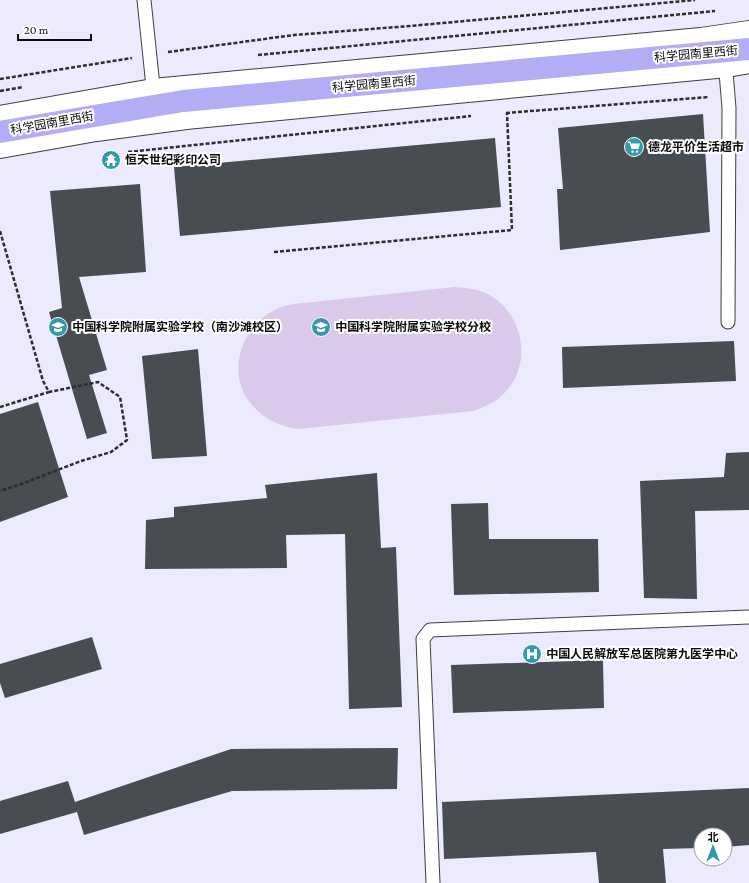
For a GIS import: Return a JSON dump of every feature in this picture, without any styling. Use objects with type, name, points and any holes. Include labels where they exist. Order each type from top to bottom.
[{"type":"street","points":[[749,32],[724,51],[749,62]]},
{"type":"street","name":"科学园南里西街","points":[[0,132],[191,101],[749,49]]},
{"type":"street","points":[[0,117],[155,106]]},
{"type":"street","points":[[0,146],[96,130],[155,106]]},
{"type":"lane","points":[[144,0],[155,106]]},
{"type":"lane","points":[[724,51],[729,108],[728,322]]},
{"type":"lane","points":[[433,883],[423,639],[430,630],[749,617]]},
{"type":"path","points":[[0,79],[149,56],[183,49],[294,35],[695,0]]},
{"type":"path","points":[[500,114],[710,97]]},
{"type":"path","points":[[274,252],[512,230],[507,113]]},
{"type":"path","points":[[127,152],[472,116]]},
{"type":"path","points":[[0,231],[43,381],[49,392]]},
{"type":"path","points":[[0,407],[49,392],[98,382],[120,397],[127,440],[111,452],[81,461],[24,484],[0,491]]},
{"type":"shaded area","points":[[455,287],[478,290],[491,296],[503,305],[512,317],[518,330],[521,344],[521,359],[517,373],[511,386],[500,397],[491,403],[473,411],[298,429],[279,424],[268,419],[253,406],[244,394],[239,380],[238,365],[246,337],[255,325],[266,315],[279,308],[294,304]]},
{"type":"building","points":[[703,114],[710,232],[560,250],[557,189],[563,189],[558,128]]},
{"type":"building","points":[[495,138],[501,207],[180,236],[174,167]]},
{"type":"building","points":[[140,184],[146,272],[79,277],[107,370],[89,375],[107,433],[87,439],[49,312],[62,308],[50,191]]},
{"type":"building","points":[[734,341],[736,381],[563,388],[562,347]]},
{"type":"building","points":[[198,349],[207,456],[152,459],[142,356]]},
{"type":"building","points":[[38,402],[68,497],[0,522],[0,414]]},
{"type":"building","points":[[749,452],[749,510],[695,511],[697,599],[644,598],[640,481],[724,477],[726,453]]},
{"type":"building","points":[[377,473],[381,548],[396,547],[402,707],[349,709],[345,534],[286,535],[287,568],[145,569],[146,520],[174,517],[174,507],[267,498],[265,485]]},
{"type":"building","points":[[488,503],[489,539],[598,539],[599,592],[454,595],[451,504]]},
{"type":"building","points":[[92,637],[102,669],[5,698],[0,683],[0,664]]},
{"type":"building","points":[[603,660],[604,708],[453,713],[451,665]]},
{"type":"building","points":[[398,748],[397,789],[232,791],[84,835],[77,812],[0,834],[0,801],[68,781],[75,802],[231,749]]},
{"type":"building","points":[[749,788],[749,845],[733,846],[733,827],[693,827],[693,848],[663,849],[666,883],[599,883],[596,852],[444,859],[442,802]]},
{"type":"place","name":"德龙平价生活超市","points":[[634,147]]},
{"type":"place","name":"恒天世纪彩印公司","points":[[111,160]]},
{"type":"place","name":"中国科学院附属实验学校（南沙滩校区）","points":[[58,327]]},
{"type":"place","name":"中国科学院附属实验学校分校","points":[[321,327]]},
{"type":"place","name":"中国人民解放军总医院第九医学中心","points":[[532,654]]}]
